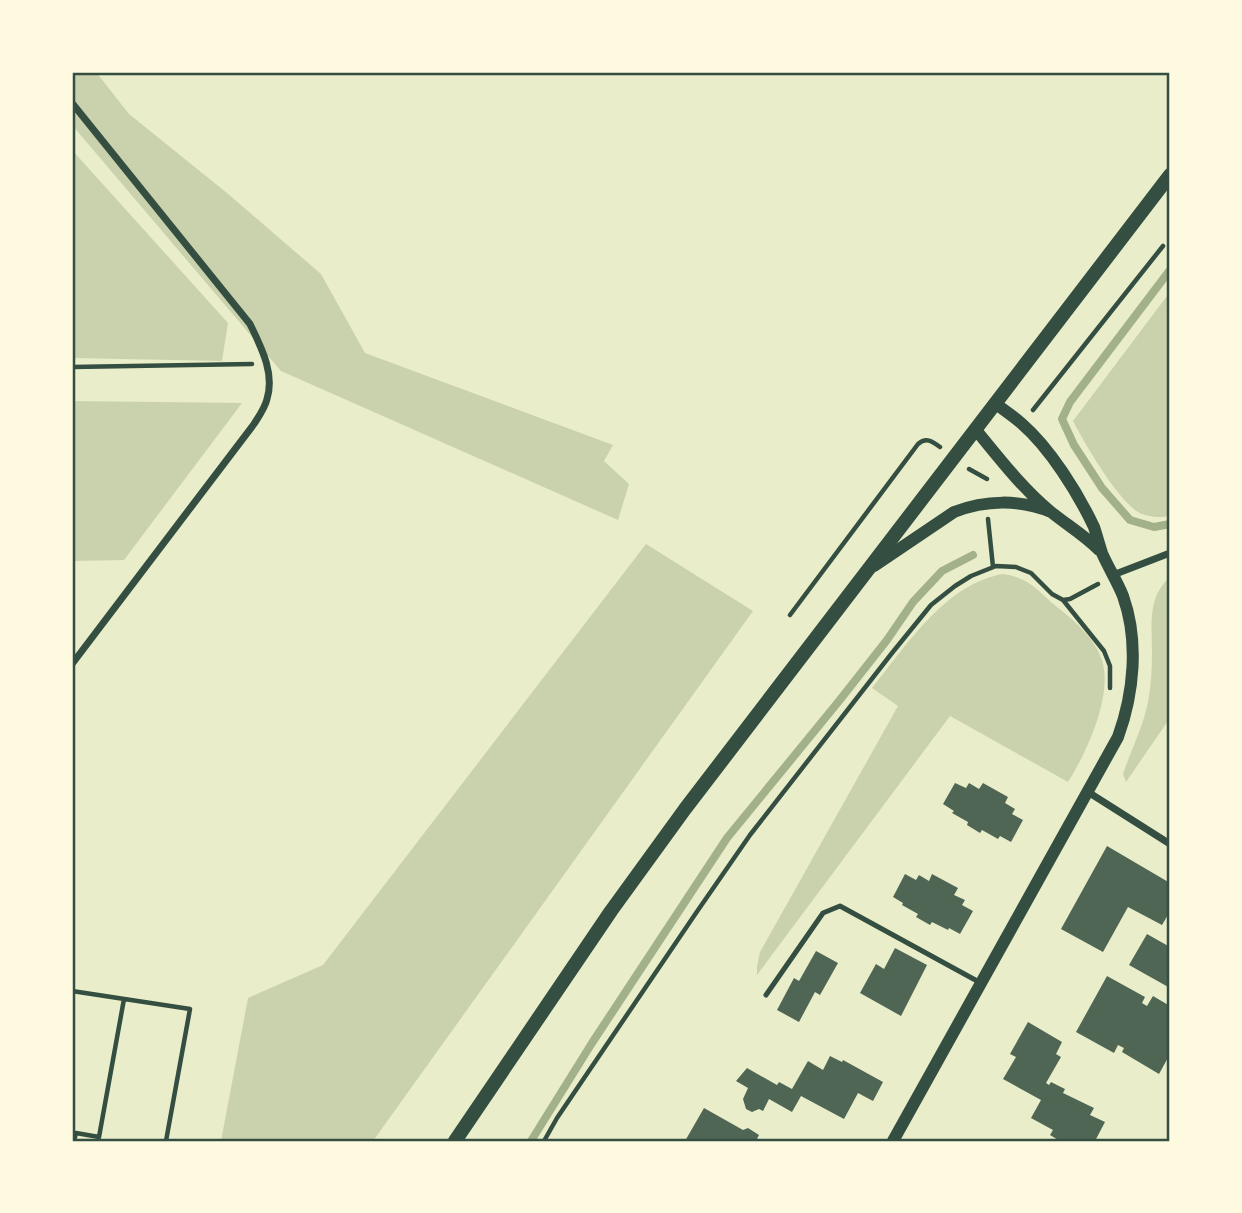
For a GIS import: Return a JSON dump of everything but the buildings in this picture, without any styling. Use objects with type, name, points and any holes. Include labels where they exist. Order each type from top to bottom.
[{"type":"main road","points":[[455,1141],[611,911],[715,769],[1170,175]]},
{"type":"street","points":[[72,103],[250,324],[260,343],[271,381],[267,401],[254,424],[72,664]]},
{"type":"street","points":[[893,1141],[1118,737],[1132,677],[1132,648],[1123,597],[1094,528],[1055,460],[1022,423],[996,404]]},
{"type":"street","points":[[976,430],[1021,485],[1102,552]]},
{"type":"street","points":[[866,571],[954,512],[968,507],[986,503],[1021,503],[1051,512]]},
{"type":"street","points":[[1113,575],[1170,553]]},
{"type":"street","points":[[1088,792],[1170,844]]},
{"type":"lane","points":[[766,995],[823,913],[840,906],[981,984]]},
{"type":"path","points":[[1022,423],[1163,246]]},
{"type":"path","points":[[72,367],[267,364]]},
{"type":"path","points":[[790,615],[815,578],[918,444],[926,439],[930,440],[987,479]]},
{"type":"path","points":[[993,567],[985,484],[998,456]]},
{"type":"path","points":[[544,1141],[742,846],[931,605],[955,586],[993,567],[1016,568],[1031,573],[1052,594],[1063,600],[1104,651],[1110,666],[1109,698]]},
{"type":"path","points":[[1063,600],[1079,595],[1113,575]]},
{"type":"path","points":[[72,991],[190,1009],[166,1141]]},
{"type":"path","points":[[74,1141],[76,1133],[99,1137],[124,999]]},
{"type":"green space","points":[[72,72],[96,72],[129,114],[321,274],[365,353],[613,445],[604,461],[629,484],[618,520],[281,371],[72,125]]},
{"type":"green space","points":[[72,150],[228,323],[222,361],[72,358]]},
{"type":"green space","points":[[1170,292],[1170,516],[1158,517],[1138,512],[1121,496],[1073,421]]},
{"type":"green space","points":[[72,401],[242,403],[124,560],[72,561]]},
{"type":"green space","points":[[646,544],[753,611],[373,1141],[221,1141],[248,998],[323,965]]},
{"type":"green space","points":[[1003,574],[1027,582],[1039,591],[1082,628],[1100,655],[1104,669],[1102,703],[1091,738],[1068,782],[950,716],[757,975],[760,952],[898,706],[872,688],[945,603],[982,580]]},
{"type":"green space","points":[[1170,577],[1170,718],[1126,782],[1123,774],[1149,696],[1152,612],[1157,594]]},
{"type":"waterway","points":[[1170,270],[1070,402],[1062,419],[1074,445],[1102,488],[1130,520],[1154,527],[1170,524]]},
{"type":"waterway","points":[[531,1141],[727,838],[839,701],[913,602],[942,571],[973,555]]}]
